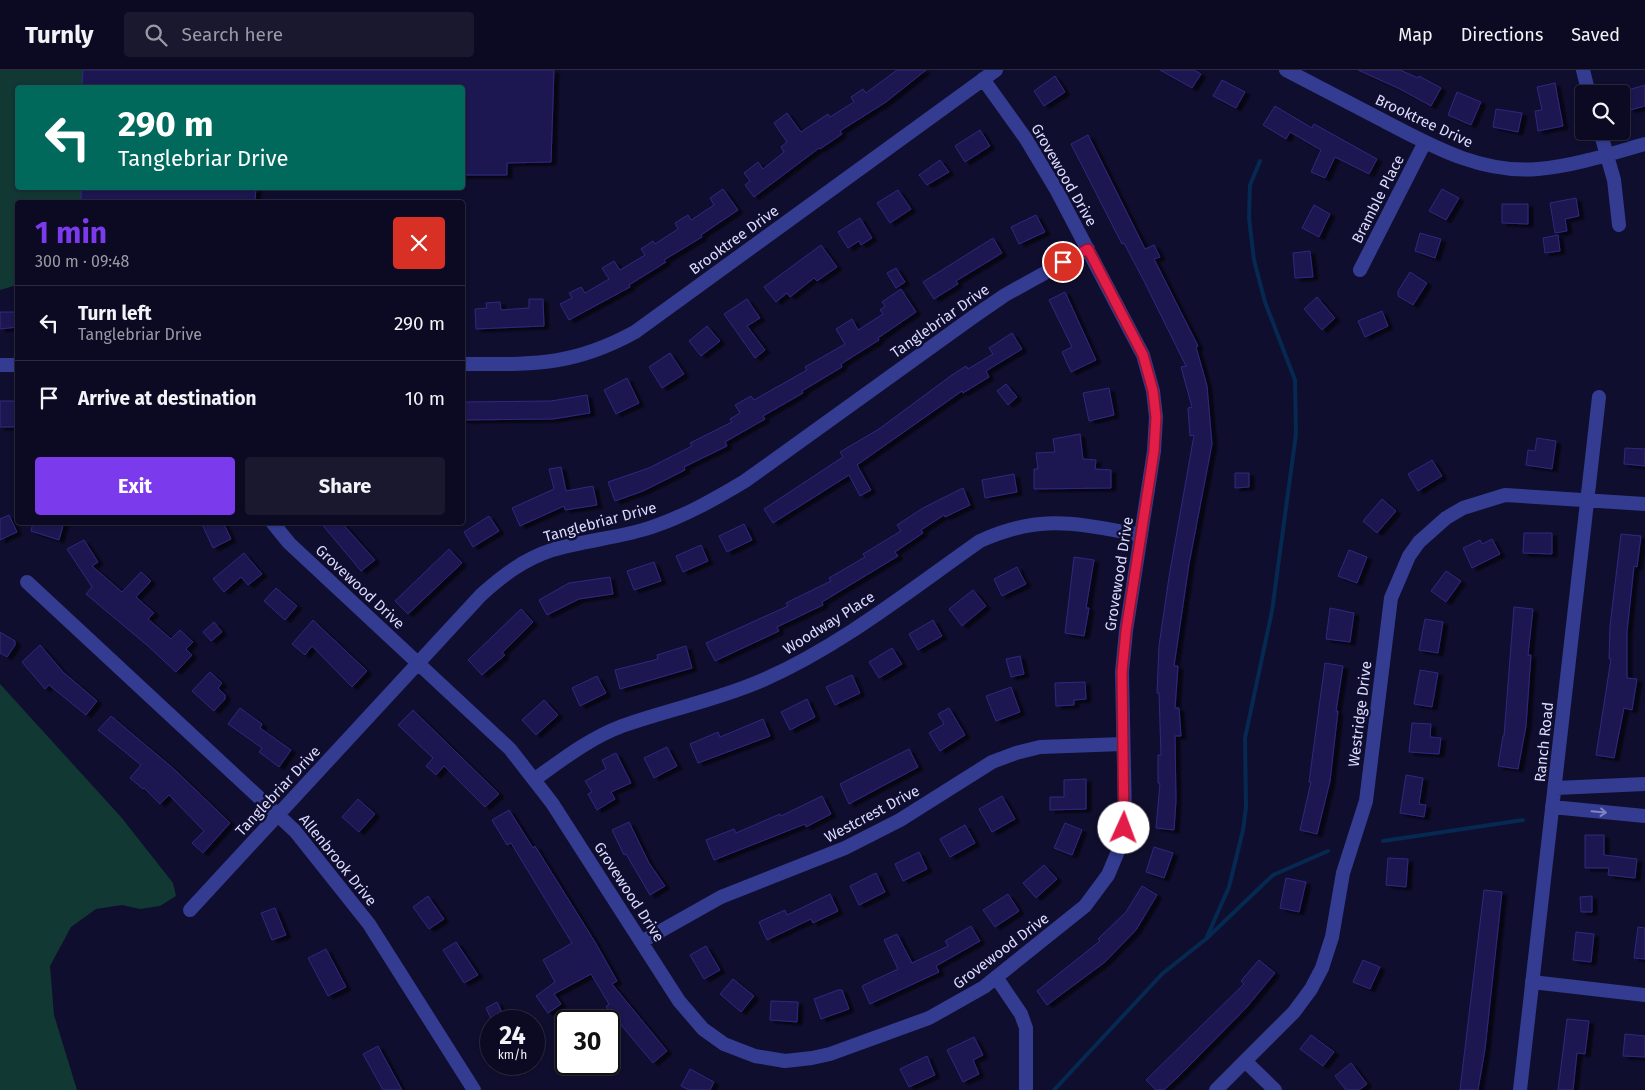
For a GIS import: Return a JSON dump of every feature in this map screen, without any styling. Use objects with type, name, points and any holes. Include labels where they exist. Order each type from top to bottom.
[{"type":"street","name":"Brooktree Drive","points":[[465,364],[539,364],[588,354],[635,332],[996,70]]},
{"type":"street","name":"Brooktree Drive","points":[[1286,70],[1425,142],[1471,162],[1516,169],[1537,169],[1570,164],[1645,144]]},
{"type":"street","points":[[1583,70],[1587,85]]},
{"type":"street","name":"Grovewood Drive","points":[[274,525],[289,543],[492,731],[535,779],[679,1001],[703,1029],[724,1044],[771,1060],[812,1058],[908,1027],[955,1005],[996,977],[1085,906],[1108,875],[1119,849],[1124,822],[1123,664],[1156,432],[1153,391],[1143,355],[1088,249],[1026,138],[983,79]]},
{"type":"street","points":[[1603,140],[1618,201],[1619,225]]},
{"type":"street","name":"Bramble Place","points":[[1360,270],[1425,142]]},
{"type":"street","name":"Tanglebriar Drive","points":[[190,910],[481,594],[501,577],[525,562],[552,550],[651,527],[684,515],[715,499],[745,481],[1005,295],[1088,249]]},
{"type":"street","points":[[0,365],[15,364]]},
{"type":"street","name":"Ranch Road","points":[[1520,1090],[1552,807],[1556,788],[1599,397]]},
{"type":"street","name":"Westridge Drive","points":[[1216,1090],[1304,1000],[1322,968],[1329,948],[1343,873],[1366,802],[1391,598],[1409,556],[1431,530],[1446,518],[1463,508],[1484,500],[1516,494],[1645,504]]},
{"type":"street","name":"Woodway Place","points":[[535,779],[602,734],[735,692],[799,663],[841,639],[980,541],[1006,529],[1051,522],[1141,534]]},
{"type":"street","name":"Allenbrook Drive","points":[[27,582],[309,846],[369,924],[474,1090]]},
{"type":"street","name":"Westcrest Drive","points":[[641,942],[721,897],[837,851],[900,820],[992,762],[1040,747],[1123,744]]},
{"type":"street","points":[[1556,788],[1645,784]]},
{"type":"street","points":[[1552,807],[1645,816]]},
{"type":"street","points":[[996,977],[1021,1014],[1026,1028],[1026,1090]]},
{"type":"street","points":[[1532,982],[1645,995]]},
{"type":"street","points":[[1246,1061],[1275,1090]]},
{"type":"green space","points":[[0,70],[83,70],[82,85],[15,85],[15,190],[81,190],[81,200],[15,200],[15,286],[0,290]]},
{"type":"green space","points":[[0,684],[121,817],[173,883],[176,896],[160,906],[140,909],[122,905],[96,909],[71,927],[50,966],[54,1015],[77,1090],[0,1090]]},
{"type":"building","points":[[83,70],[554,70],[551,162],[507,163],[507,175],[465,175],[465,85],[82,85]]},
{"type":"building","points":[[897,70],[926,70],[886,102],[840,131],[842,134],[819,148],[754,197],[745,185],[750,181],[744,173],[758,162],[763,169],[784,152],[781,147],[787,142],[774,123],[787,113],[801,132],[828,114],[830,117],[854,102],[851,97],[863,89],[866,93]]},
{"type":"building","points":[[1160,70],[1194,70],[1201,74],[1192,88]]},
{"type":"building","points":[[1358,70],[1400,70],[1418,78],[1419,76],[1441,88],[1431,106],[1400,89]]},
{"type":"building","points":[[1055,76],[1065,92],[1044,106],[1034,91]]},
{"type":"building","points":[[1222,80],[1245,92],[1236,108],[1213,96]]},
{"type":"building","points":[[1555,83],[1563,126],[1538,131],[1535,111],[1542,110],[1537,87]]},
{"type":"building","points":[[1645,85],[1645,106],[1630,110],[1630,90]]},
{"type":"building","points":[[1457,92],[1481,102],[1471,125],[1448,115]]},
{"type":"building","points":[[1275,106],[1312,128],[1314,124],[1377,159],[1369,174],[1335,157],[1325,178],[1311,172],[1321,150],[1290,132],[1286,139],[1263,125]]},
{"type":"building","points":[[1496,109],[1522,113],[1518,132],[1493,127]]},
{"type":"building","points":[[980,130],[990,146],[965,162],[955,146]]},
{"type":"building","points":[[1088,135],[1145,249],[1154,245],[1160,257],[1154,259],[1198,346],[1196,347],[1207,386],[1212,444],[1189,564],[1174,666],[1178,666],[1175,708],[1179,708],[1181,736],[1175,736],[1176,801],[1174,830],[1156,828],[1160,783],[1158,783],[1158,755],[1161,755],[1159,693],[1157,693],[1159,646],[1194,435],[1190,436],[1188,408],[1192,407],[1181,367],[1186,366],[1144,281],[1124,243],[1122,244],[1071,144]]},
{"type":"building","points":[[940,160],[949,172],[927,185],[919,175]]},
{"type":"building","points":[[723,189],[738,210],[701,235],[702,237],[664,260],[666,262],[629,285],[630,287],[569,320],[560,304],[572,298],[569,293],[581,287],[585,293],[609,279],[602,268],[614,261],[620,270],[645,255],[641,249],[653,241],[655,244],[678,229],[675,223],[688,215],[691,220],[714,205],[710,198]]},
{"type":"building","points":[[1442,189],[1459,198],[1446,220],[1429,211]]},
{"type":"building","points":[[81,190],[256,190],[255,200],[81,200]]},
{"type":"building","points":[[898,190],[911,209],[890,223],[877,203]]},
{"type":"building","points":[[1576,198],[1579,216],[1565,219],[1567,231],[1555,233],[1550,203]]},
{"type":"building","points":[[1502,204],[1528,204],[1528,224],[1502,223]]},
{"type":"building","points":[[1314,205],[1330,214],[1319,237],[1302,228]]},
{"type":"building","points":[[1036,215],[1045,232],[1019,244],[1011,227]]},
{"type":"building","points":[[860,218],[872,238],[861,245],[859,241],[848,248],[838,232]]},
{"type":"building","points":[[1420,233],[1441,239],[1435,258],[1415,251]]},
{"type":"building","points":[[1558,235],[1560,251],[1545,253],[1543,238]]},
{"type":"building","points":[[993,238],[1002,253],[956,281],[958,284],[934,299],[923,282]]},
{"type":"building","points":[[821,245],[837,267],[817,281],[814,278],[790,297],[787,293],[776,302],[764,287]]},
{"type":"building","points":[[1310,251],[1313,277],[1295,278],[1293,253]]},
{"type":"building","points":[[896,268],[905,282],[896,288],[887,273]]},
{"type":"building","points":[[1410,272],[1427,283],[1413,305],[1398,296],[1398,291]]},
{"type":"building","points":[[901,289],[916,312],[878,338],[879,340],[841,364],[842,367],[802,391],[803,393],[763,416],[765,419],[725,442],[727,446],[684,467],[685,470],[643,491],[615,501],[608,482],[649,468],[692,446],[690,443],[732,422],[730,419],[740,413],[735,405],[751,396],[754,400],[807,370],[805,367],[845,344],[836,329],[852,319],[858,330],[883,314],[880,310],[885,306],[882,302]]},
{"type":"building","points":[[1065,292],[1096,360],[1071,372],[1062,352],[1072,347],[1049,300]]},
{"type":"building","points":[[1317,297],[1335,318],[1322,330],[1304,309]]},
{"type":"building","points":[[529,299],[543,299],[544,326],[476,329],[475,309],[487,308],[486,303],[500,302],[501,310],[529,308]]},
{"type":"building","points":[[747,299],[760,318],[747,326],[765,350],[755,358],[724,314]]},
{"type":"building","points":[[1382,311],[1388,326],[1365,337],[1358,321]]},
{"type":"building","points":[[0,312],[15,312],[15,327],[0,329]]},
{"type":"building","points":[[707,326],[720,341],[701,356],[689,341]]},
{"type":"building","points":[[1012,333],[1022,349],[986,371],[989,377],[963,393],[962,391],[857,465],[871,490],[860,496],[849,475],[773,523],[764,509],[843,457],[840,452],[879,429],[952,375],[966,366],[968,369],[993,354],[989,348]]},
{"type":"building","points":[[670,353],[684,374],[662,388],[649,367]]},
{"type":"building","points":[[627,378],[639,403],[616,414],[604,390]]},
{"type":"building","points":[[1006,384],[1017,397],[1008,405],[997,391]]},
{"type":"building","points":[[1109,388],[1114,415],[1089,421],[1083,393]]},
{"type":"building","points":[[587,395],[590,413],[553,419],[465,420],[465,402],[551,401]]},
{"type":"building","points":[[0,401],[15,401],[15,427],[0,427]]},
{"type":"building","points":[[1080,434],[1083,459],[1096,460],[1095,469],[1111,470],[1111,488],[1034,489],[1034,469],[1038,469],[1036,453],[1055,452],[1053,439]]},
{"type":"building","points":[[1537,438],[1556,441],[1552,469],[1526,465],[1528,450],[1535,451]]},
{"type":"building","points":[[1625,448],[1645,449],[1645,466],[1624,464]]},
{"type":"building","points":[[1432,460],[1442,476],[1418,491],[1408,474]]},
{"type":"building","points":[[561,467],[566,491],[593,486],[597,505],[565,510],[564,506],[520,526],[512,508],[554,489],[549,469]]},
{"type":"building","points":[[1235,473],[1249,473],[1249,487],[1235,488]]},
{"type":"building","points":[[1014,474],[1017,492],[985,498],[982,480]]},
{"type":"building","points":[[963,488],[970,505],[945,517],[944,515],[921,530],[923,533],[895,552],[898,556],[822,602],[823,605],[777,627],[779,631],[715,661],[706,643],[788,606],[786,603],[831,581],[829,578],[865,557],[863,554],[901,531],[897,525],[923,508]]},
{"type":"building","points":[[1382,499],[1396,511],[1377,533],[1363,521]]},
{"type":"building","points":[[9,515],[17,532],[0,540],[0,519]]},
{"type":"building","points":[[489,516],[499,531],[473,547],[464,532]]},
{"type":"building","points":[[744,524],[752,540],[727,552],[719,536]]},
{"type":"building","points":[[32,525],[63,525],[59,540],[31,531]]},
{"type":"building","points":[[202,525],[224,525],[231,539],[213,548]]},
{"type":"building","points":[[323,525],[344,525],[375,560],[361,571]]},
{"type":"building","points":[[1524,533],[1552,533],[1552,554],[1523,553]]},
{"type":"building","points":[[1621,534],[1641,536],[1637,567],[1634,566],[1627,632],[1627,678],[1637,679],[1632,710],[1624,708],[1614,758],[1596,755],[1611,659],[1609,659],[1610,626]]},
{"type":"building","points":[[1492,539],[1500,554],[1472,568],[1463,548],[1480,540],[1482,544]]},
{"type":"building","points":[[84,540],[98,562],[92,566],[122,592],[141,572],[151,581],[136,597],[154,613],[148,619],[171,639],[180,630],[193,642],[186,649],[192,655],[176,672],[86,594],[92,587],[67,549]]},
{"type":"building","points":[[701,545],[708,561],[683,572],[676,556]]},
{"type":"building","points":[[449,549],[462,563],[408,614],[395,601]]},
{"type":"building","points":[[1349,550],[1367,557],[1357,583],[1338,576]]},
{"type":"building","points":[[244,553],[262,574],[248,585],[241,577],[224,592],[213,579]]},
{"type":"building","points":[[1074,557],[1094,560],[1086,608],[1089,608],[1084,636],[1065,633]]},
{"type":"building","points":[[654,562],[661,581],[634,590],[627,571]]},
{"type":"building","points":[[1017,567],[1026,584],[1002,596],[994,579]]},
{"type":"building","points":[[1446,571],[1461,581],[1446,602],[1431,591]]},
{"type":"building","points":[[610,577],[613,594],[579,599],[547,615],[539,600],[569,583]]},
{"type":"building","points":[[276,588],[297,606],[285,620],[264,601]]},
{"type":"building","points":[[973,590],[986,606],[962,626],[949,609]]},
{"type":"building","points":[[1514,607],[1533,609],[1528,655],[1531,655],[1526,726],[1518,769],[1498,766],[1504,736]]},
{"type":"building","points":[[1330,608],[1354,613],[1350,642],[1326,639]]},
{"type":"building","points":[[521,609],[533,622],[502,653],[505,655],[482,675],[468,660]]},
{"type":"building","points":[[1425,619],[1443,622],[1438,653],[1419,650]]},
{"type":"building","points":[[313,620],[367,671],[352,687],[312,646],[305,655],[292,644]]},
{"type":"building","points":[[933,620],[942,636],[918,650],[909,634]]},
{"type":"building","points":[[214,622],[222,632],[211,641],[203,632]]},
{"type":"building","points":[[0,632],[15,641],[15,645],[7,657],[0,653]]},
{"type":"building","points":[[40,645],[63,672],[97,701],[86,715],[49,685],[45,689],[22,662]]},
{"type":"building","points":[[686,646],[692,668],[620,689],[615,670],[658,659],[657,655]]},
{"type":"building","points":[[892,648],[902,664],[879,678],[869,662]]},
{"type":"building","points":[[1020,656],[1024,674],[1011,677],[1006,659]]},
{"type":"building","points":[[1325,663],[1343,666],[1336,711],[1338,711],[1330,781],[1317,834],[1300,830],[1311,782],[1309,782]]},
{"type":"building","points":[[1420,670],[1438,673],[1432,707],[1414,704]]},
{"type":"building","points":[[210,672],[222,683],[218,688],[225,695],[225,699],[214,711],[192,691]]},
{"type":"building","points":[[852,675],[860,693],[835,705],[826,687]]},
{"type":"building","points":[[597,676],[606,693],[580,706],[572,688]]},
{"type":"building","points":[[1085,682],[1086,699],[1074,700],[1074,705],[1056,706],[1055,683]]},
{"type":"building","points":[[1011,687],[1020,712],[996,721],[986,696]]},
{"type":"building","points":[[807,699],[815,717],[790,730],[781,712]]},
{"type":"building","points":[[544,700],[558,715],[536,735],[522,720]]},
{"type":"building","points":[[240,708],[262,724],[260,728],[291,750],[279,767],[259,752],[262,748],[228,724]]},
{"type":"building","points":[[949,708],[965,735],[940,751],[929,733],[944,724],[938,714]]},
{"type":"building","points":[[413,710],[499,794],[485,807],[444,766],[436,775],[426,766],[433,758],[398,725]]},
{"type":"building","points":[[111,716],[174,769],[230,823],[203,853],[192,843],[204,831],[169,795],[160,804],[144,788],[130,778],[141,765],[98,730]]},
{"type":"building","points":[[763,719],[770,736],[698,763],[690,744],[718,732],[720,737]]},
{"type":"building","points":[[1412,723],[1431,724],[1430,737],[1441,738],[1439,754],[1409,752]]},
{"type":"building","points":[[667,747],[677,766],[654,778],[644,758]]},
{"type":"building","points":[[909,749],[918,767],[849,804],[840,784]]},
{"type":"building","points":[[616,753],[631,783],[611,792],[615,799],[597,810],[588,794],[592,792],[585,781],[606,769],[602,760]]},
{"type":"building","points":[[1406,775],[1423,778],[1419,804],[1426,805],[1424,817],[1400,813]]},
{"type":"building","points":[[1086,779],[1086,809],[1050,810],[1050,797],[1064,797],[1064,780]]},
{"type":"building","points":[[822,796],[831,814],[806,827],[805,824],[714,860],[706,840],[734,829],[736,833],[780,814],[781,816]]},
{"type":"building","points":[[1002,796],[1015,819],[992,832],[979,809]]},
{"type":"building","points":[[358,799],[375,814],[359,832],[342,817]]},
{"type":"building","points":[[509,810],[533,848],[535,846],[617,981],[612,984],[667,1051],[653,1063],[620,1024],[620,1010],[609,1010],[606,1007],[609,1004],[591,974],[554,994],[561,1004],[548,1013],[536,996],[555,982],[543,960],[572,943],[511,843],[507,845],[492,820]]},
{"type":"building","points":[[629,822],[649,863],[665,886],[650,895],[626,854],[624,855],[612,830]]},
{"type":"building","points":[[1065,823],[1082,830],[1072,855],[1054,848]]},
{"type":"building","points":[[965,825],[975,843],[950,857],[940,839]]},
{"type":"building","points":[[1585,835],[1604,835],[1604,855],[1637,859],[1635,878],[1608,875],[1609,868],[1585,868]]},
{"type":"building","points":[[1154,847],[1173,853],[1164,878],[1146,872]]},
{"type":"building","points":[[919,852],[927,869],[903,881],[895,864]]},
{"type":"building","points":[[1388,858],[1408,859],[1406,887],[1386,885]]},
{"type":"building","points":[[1044,865],[1057,879],[1036,898],[1023,883]]},
{"type":"building","points":[[876,873],[885,892],[859,905],[850,886]]},
{"type":"building","points":[[1286,878],[1306,882],[1299,912],[1280,908]]},
{"type":"building","points":[[1142,886],[1157,895],[1136,930],[1105,962],[1047,1005],[1037,991],[1100,941],[1098,939],[1126,912]]},
{"type":"building","points":[[1484,890],[1502,892],[1485,1049],[1478,1090],[1460,1090]]},
{"type":"building","points":[[830,894],[838,911],[813,923],[811,919],[767,940],[759,922],[785,910],[787,915]]},
{"type":"building","points":[[1008,894],[1019,911],[995,927],[983,910]]},
{"type":"building","points":[[428,896],[444,919],[429,929],[413,907]]},
{"type":"building","points":[[1592,896],[1592,912],[1581,912],[1580,897]]},
{"type":"building","points":[[275,908],[286,935],[272,940],[261,913]]},
{"type":"building","points":[[971,926],[980,941],[936,966],[939,972],[870,1004],[862,986],[898,969],[884,940],[897,934],[912,963],[948,946],[945,941]]},
{"type":"building","points":[[1638,927],[1645,928],[1645,959],[1634,958]]},
{"type":"building","points":[[1576,932],[1594,934],[1591,962],[1573,960]]},
{"type":"building","points":[[456,942],[478,975],[464,983],[443,950]]},
{"type":"building","points":[[706,946],[720,970],[704,979],[690,955]]},
{"type":"building","points":[[326,949],[346,987],[328,996],[308,958]]},
{"type":"building","points":[[1259,960],[1275,973],[1246,1008],[1181,1074],[1164,1090],[1156,1090],[1146,1080],[1244,984],[1241,981]]},
{"type":"building","points":[[1363,960],[1380,967],[1370,989],[1353,982]]},
{"type":"building","points":[[733,979],[754,996],[741,1012],[720,994]]},
{"type":"building","points":[[842,990],[849,1009],[821,1019],[814,999]]},
{"type":"building","points":[[771,1001],[798,1002],[797,1022],[770,1020]]},
{"type":"building","points":[[497,1002],[501,1010],[487,1010],[486,1008]]},
{"type":"building","points":[[1567,1019],[1589,1021],[1585,1054],[1577,1053],[1573,1090],[1558,1090]]},
{"type":"building","points":[[1625,1034],[1645,1036],[1645,1057],[1623,1056]]},
{"type":"building","points":[[1311,1035],[1334,1052],[1323,1066],[1300,1049]]},
{"type":"building","points":[[974,1037],[983,1055],[973,1060],[979,1074],[963,1082],[947,1050]]},
{"type":"building","points":[[378,1046],[402,1090],[383,1090],[363,1054]]},
{"type":"building","points":[[927,1056],[935,1075],[909,1087],[900,1069]]},
{"type":"building","points":[[1351,1063],[1367,1084],[1359,1090],[1346,1090],[1335,1076]]},
{"type":"building","points":[[690,1069],[714,1082],[710,1090],[689,1090],[681,1086]]},
{"type":"waterway","points":[[1206,939],[1229,887],[1243,830],[1246,807],[1245,738],[1272,611],[1296,434],[1295,380],[1265,302],[1254,260],[1249,218],[1250,185],[1260,161]]},
{"type":"waterway","points":[[1383,841],[1523,820]]},
{"type":"waterway","points":[[1054,1090],[1162,974],[1206,939],[1273,875],[1328,851]]},
{"type":"route","points":[[1063,262],[1088,249],[1143,355],[1153,391],[1156,417],[1154,451],[1126,631],[1122,672],[1124,828]]}]
